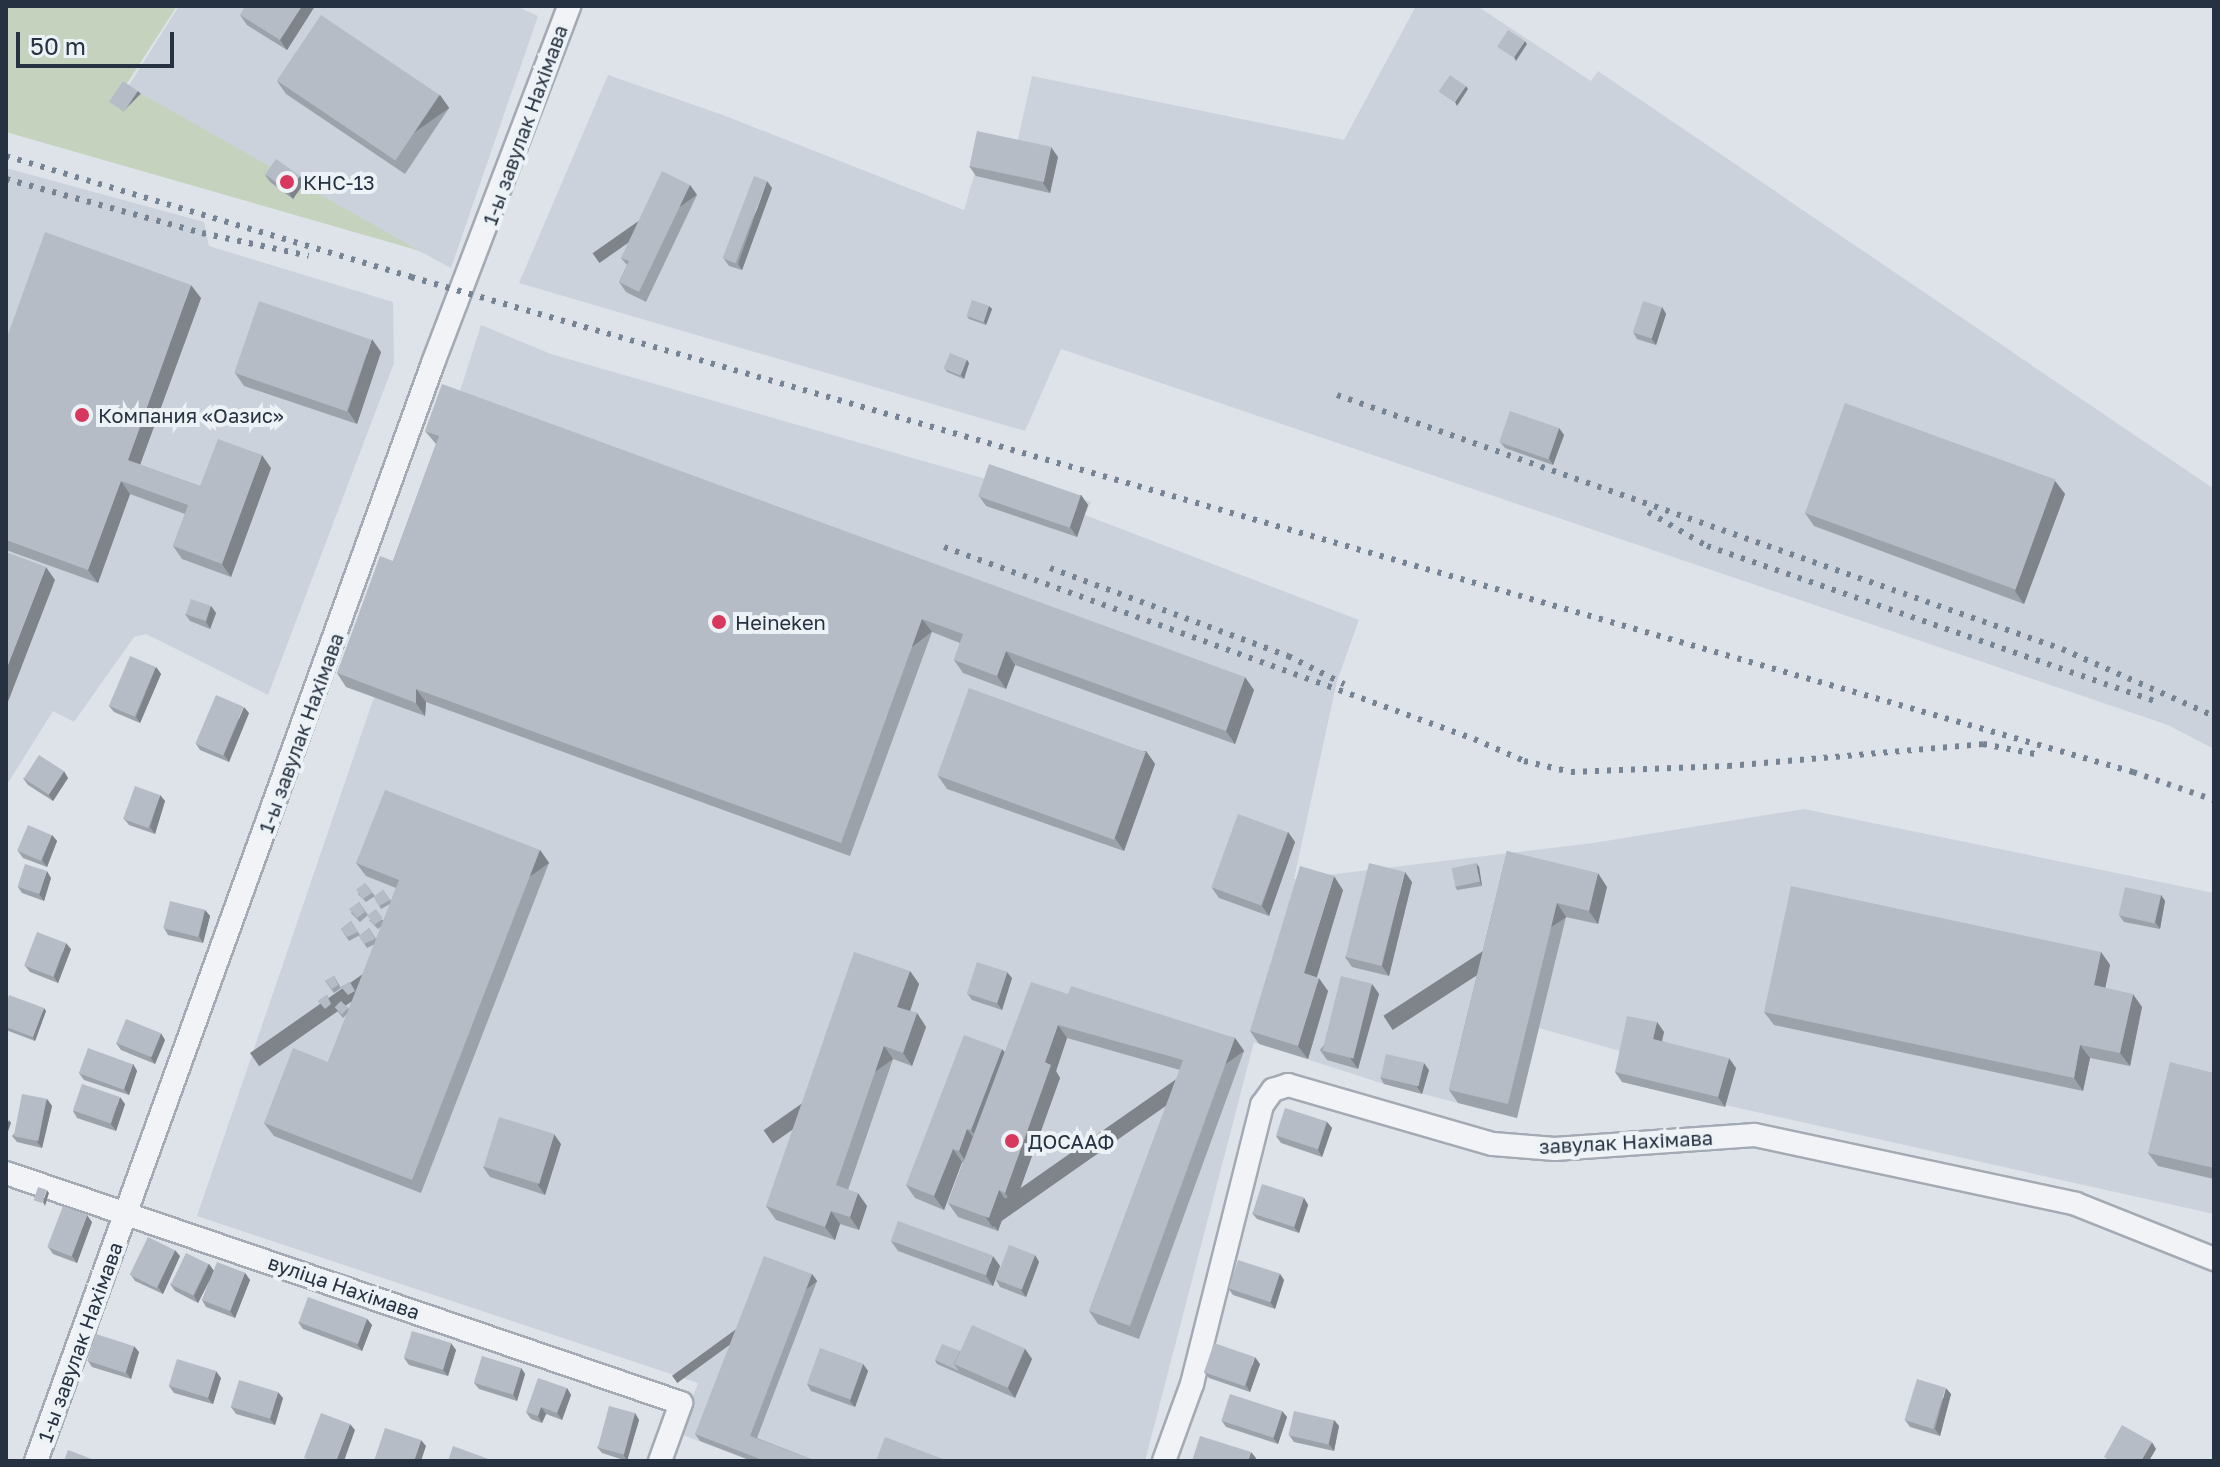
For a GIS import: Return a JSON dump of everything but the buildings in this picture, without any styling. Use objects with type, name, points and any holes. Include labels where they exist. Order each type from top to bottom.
[{"type":"street","name":"1-ы завулак Нахімава","points":[[36,1461],[433,363],[569,6]]},
{"type":"street","name":"завулак Нахімава","points":[[1164,1461],[1192,1384],[1262,1105],[1273,1090],[1288,1085],[1493,1144],[1555,1149],[1755,1135],[2076,1204],[2214,1259]]},
{"type":"street","name":"вуліца Нахімава","points":[[6,1173],[681,1403],[660,1461]]},
{"type":"shaded area","points":[[179,6],[516,6],[538,16],[451,268],[124,93]]},
{"type":"shaded area","points":[[1416,6],[1477,6],[1591,81],[1598,71],[2214,489],[2214,749],[2168,725],[1061,349],[1025,431],[519,283],[608,75],[723,115],[964,210],[984,141],[1016,148],[1032,76],[1344,140]]},
{"type":"shaded area","points":[[6,168],[204,222],[209,246],[393,302],[394,363],[268,695],[146,634],[134,637],[74,722],[53,711],[6,786]]},
{"type":"shaded area","points":[[481,325],[551,354],[993,481],[996,474],[1091,502],[1085,515],[1359,620],[1337,681],[1294,879],[1593,843],[1804,809],[2214,893],[2214,1214],[1622,1082],[1627,1053],[1539,1028],[1517,1118],[1384,1084],[1254,1042],[1145,1461],[752,1461],[680,1434],[698,1383],[197,1216],[374,697],[402,574]]},
{"type":"green space","points":[[6,6],[177,6],[126,85],[420,251],[6,132]]},
{"type":"railway","points":[[6,156],[411,277],[2133,772],[2214,800]]},
{"type":"railway","points":[[6,179],[202,233],[309,256]]},
{"type":"railway","points":[[1337,395],[2062,649],[2214,716]]},
{"type":"railway","points":[[1648,512],[1707,546],[2160,703]]},
{"type":"railway","points":[[944,547],[1474,739],[1524,761],[1571,772],[1728,766],[1983,744],[2035,754]]},
{"type":"railway","points":[[1050,568],[1288,656],[1344,684]]},
{"type":"place","name":"КНС-13","points":[[287,182]]},
{"type":"place","name":"Компания «Оазис»","points":[[82,415]]},
{"type":"place","name":"Heineken","points":[[719,622]]},
{"type":"place","name":"ДОСААФ","points":[[1012,1141]]}]
